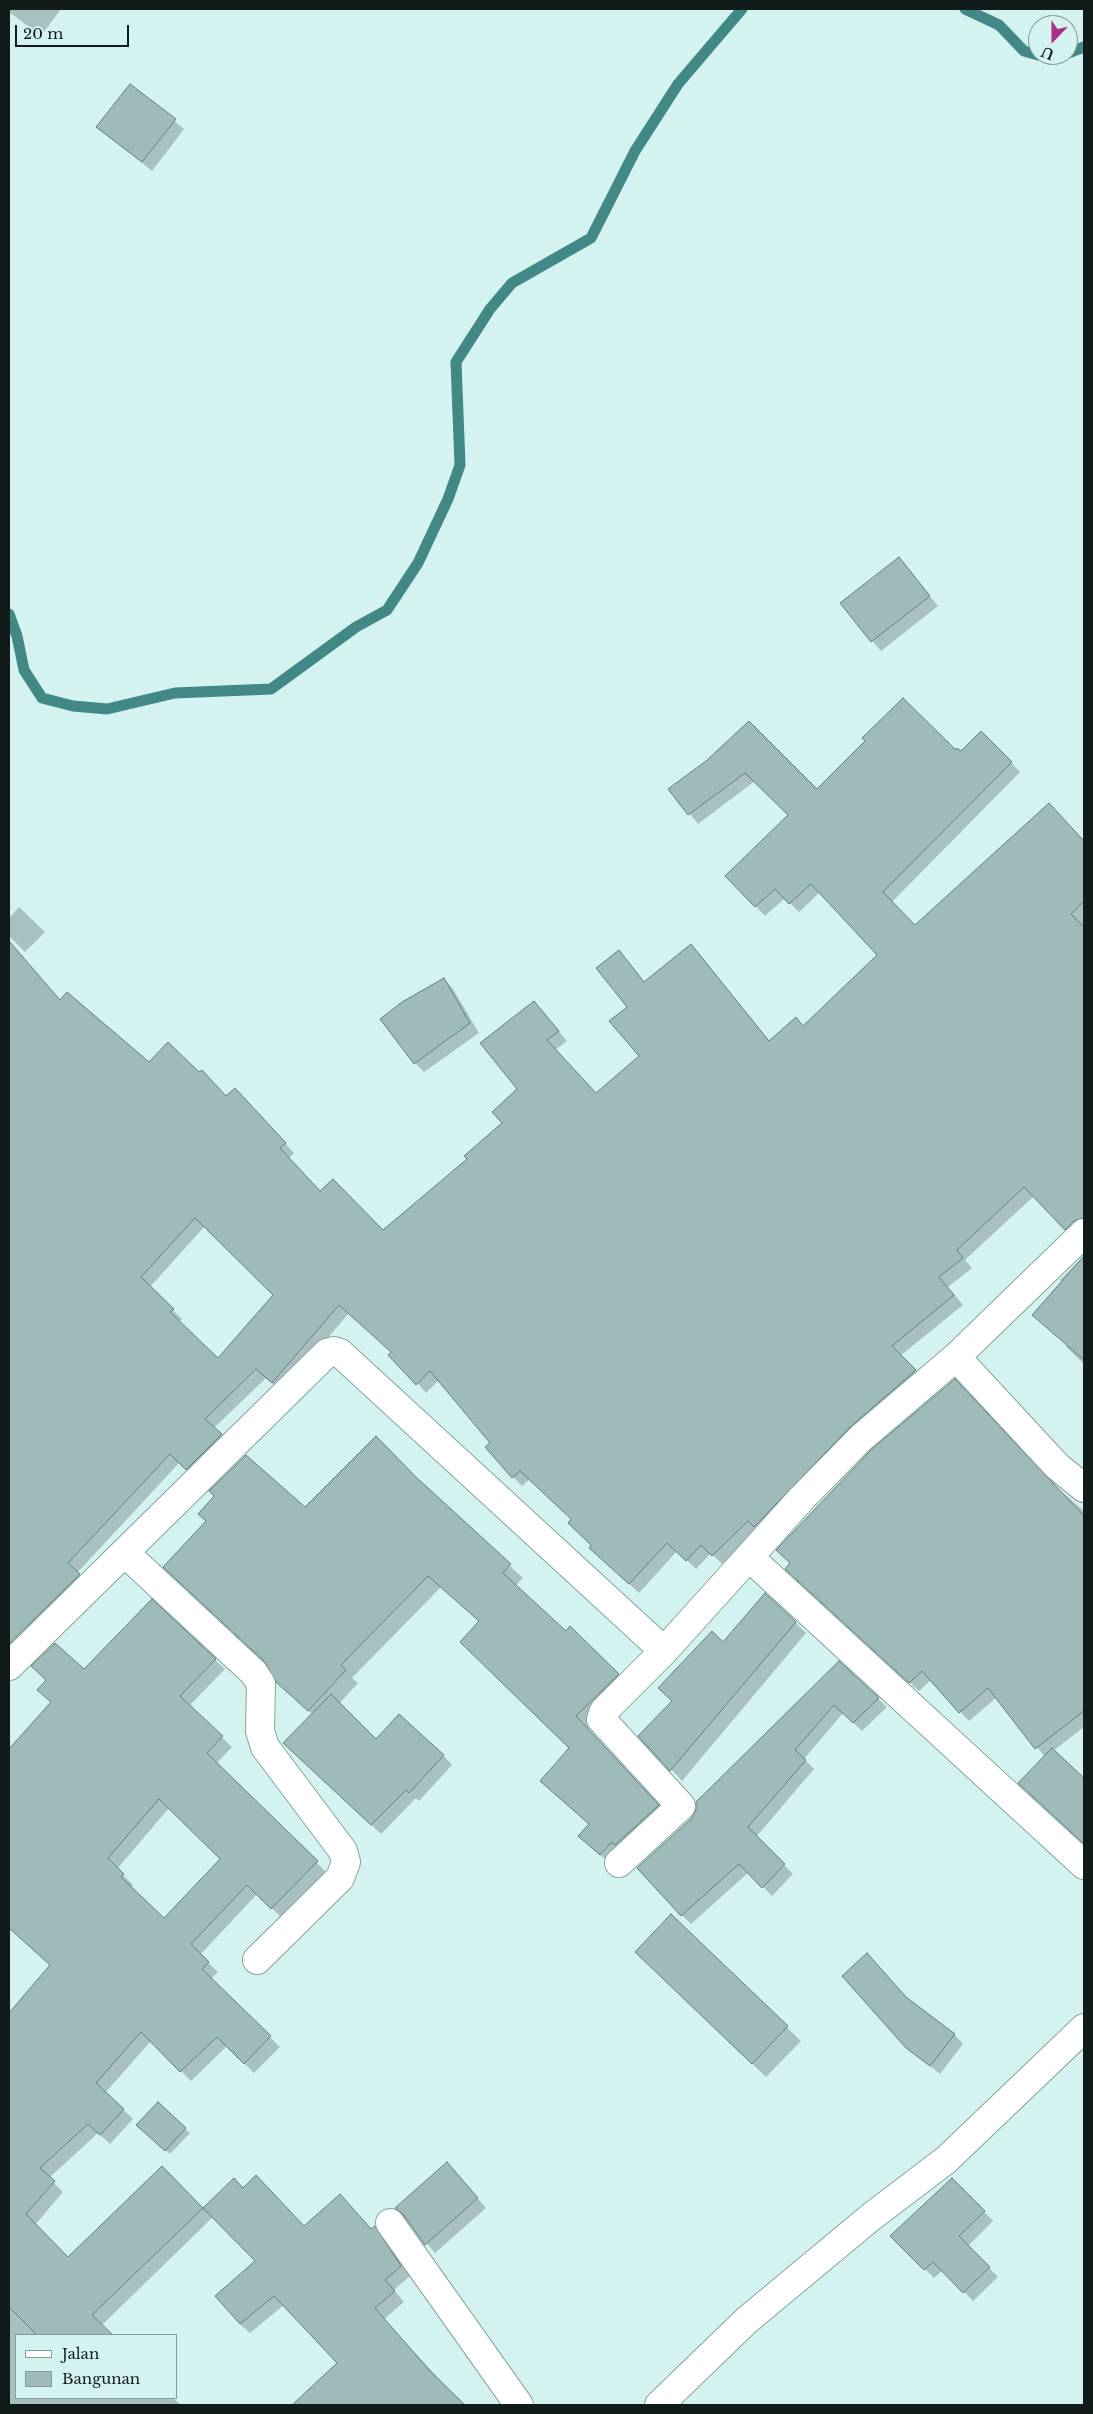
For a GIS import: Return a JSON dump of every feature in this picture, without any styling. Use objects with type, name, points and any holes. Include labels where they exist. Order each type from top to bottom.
[{"type":"street","points":[[619,1863],[681,1806],[601,1719],[604,1711],[664,1651],[802,1498],[861,1438],[956,1357],[1084,1233]]},
{"type":"street","points":[[11,1658],[125,1553],[327,1353],[334,1351],[340,1353],[664,1651]]},
{"type":"street","points":[[956,1357],[1057,1466],[1084,1488]]},
{"type":"street","points":[[125,1553],[254,1673],[261,1684],[260,1731],[265,1747],[343,1851],[346,1862],[340,1878],[257,1960]]},
{"type":"street","points":[[749,1557],[1084,1865]]},
{"type":"street","points":[[659,2405],[747,2320],[870,2217],[946,2160],[1084,2028]]},
{"type":"street","points":[[390,2223],[519,2405]]},
{"type":"building","points":[[130,84],[176,119],[142,162],[96,127]]},
{"type":"building","points":[[899,557],[930,596],[871,642],[840,603]]},
{"type":"building","points":[[903,698],[956,750],[957,748],[961,751],[981,731],[1012,762],[883,892],[915,925],[1049,803],[1084,841],[1084,901],[1071,914],[1084,927],[1084,1218],[1074,1221],[1065,1230],[1024,1187],[957,1250],[963,1258],[939,1277],[954,1295],[892,1346],[916,1370],[850,1427],[754,1527],[748,1521],[712,1556],[701,1545],[686,1561],[667,1543],[629,1584],[589,1548],[591,1545],[568,1523],[571,1519],[520,1471],[512,1478],[485,1447],[490,1443],[430,1371],[416,1385],[388,1355],[391,1352],[339,1305],[272,1383],[256,1369],[205,1419],[222,1434],[186,1470],[170,1454],[68,1563],[80,1574],[9,1644],[9,941],[60,1000],[67,992],[149,1062],[168,1042],[199,1072],[202,1070],[226,1096],[235,1088],[286,1143],[280,1148],[320,1191],[333,1179],[383,1230],[467,1159],[464,1156],[502,1123],[492,1112],[517,1089],[480,1043],[534,1001],[559,1031],[547,1040],[596,1093],[639,1056],[609,1021],[627,1007],[596,968],[619,950],[644,982],[691,944],[769,1041],[796,1017],[803,1026],[877,955],[811,884],[789,904],[775,889],[755,907],[725,876],[788,815],[745,773],[688,815],[668,789],[706,761],[749,721],[817,789],[865,741],[862,738]],"holes":[[[195,1218],[273,1295],[218,1358],[170,1312],[174,1309],[141,1277]]]},
{"type":"building","points":[[444,978],[470,1023],[414,1064],[380,1019],[402,1002]]},
{"type":"building","points":[[1084,1256],[1084,1360],[1032,1315]]},
{"type":"building","points":[[955,1379],[1084,1516],[1084,1711],[1035,1749],[988,1688],[959,1713],[922,1671],[909,1683],[785,1569],[790,1563],[776,1550],[872,1449]]},
{"type":"building","points":[[376,1436],[417,1478],[511,1564],[503,1573],[566,1631],[570,1626],[619,1674],[576,1716],[659,1805],[615,1845],[612,1842],[600,1855],[578,1836],[589,1824],[540,1781],[569,1748],[460,1642],[479,1621],[428,1576],[341,1665],[346,1670],[308,1711],[276,1682],[265,1662],[163,1567],[206,1521],[198,1514],[214,1496],[209,1491],[246,1455],[305,1507]]},
{"type":"building","points":[[765,1593],[796,1622],[670,1771],[638,1736],[672,1701],[658,1688],[712,1631],[723,1642]]},
{"type":"building","points":[[152,1599],[216,1659],[180,1696],[223,1736],[207,1753],[318,1861],[271,1909],[247,1885],[191,1944],[209,1962],[202,1969],[271,2036],[244,2064],[217,2037],[180,2072],[141,2032],[96,2083],[124,2109],[100,2135],[88,2124],[40,2168],[55,2181],[26,2214],[68,2257],[162,2166],[203,2208],[92,2315],[112,2334],[36,2334],[9,2307],[9,2013],[50,1965],[9,1928],[9,1749],[51,1702],[37,1690],[46,1680],[31,1666],[55,1643],[84,1669]],"holes":[[[159,1799],[220,1859],[164,1918],[121,1877],[124,1874],[108,1858]]]},
{"type":"building","points":[[839,1661],[879,1698],[853,1723],[834,1705],[795,1750],[806,1760],[748,1827],[785,1864],[762,1888],[739,1864],[681,1916],[637,1868],[692,1818],[696,1810],[696,1802]]},
{"type":"building","points":[[331,1694],[376,1739],[399,1714],[444,1755],[409,1793],[406,1790],[371,1825],[283,1743]]},
{"type":"building","points":[[1052,1748],[1084,1778],[1084,1844],[1018,1783]]},
{"type":"building","points":[[671,1914],[788,2026],[752,2064],[635,1952]]},
{"type":"building","points":[[867,1953],[906,1997],[955,2034],[930,2066],[906,2048],[842,1976]]},
{"type":"building","points":[[158,2102],[186,2128],[165,2151],[136,2125]]},
{"type":"building","points":[[447,2162],[478,2198],[425,2245],[403,2214],[395,2208]]},
{"type":"building","points":[[256,2175],[304,2226],[340,2194],[371,2229],[375,2226],[401,2266],[385,2280],[395,2291],[375,2308],[428,2369],[465,2405],[292,2405],[337,2363],[274,2296],[240,2324],[215,2296],[255,2261],[203,2208],[234,2178],[243,2188]]},
{"type":"building","points":[[952,2178],[985,2211],[959,2236],[990,2267],[963,2293],[933,2262],[924,2270],[890,2236]]},
{"type":"waterway","points":[[9,614],[17,636],[24,670],[42,698],[73,706],[107,709],[175,693],[271,689],[356,627],[387,610],[418,563],[448,499],[460,465],[456,362],[490,309],[512,283],[591,238],[635,151],[678,84],[742,9]]},
{"type":"waterway","points":[[965,9],[999,25],[1024,51],[1028,52]]},
{"type":"waterway","points":[[1078,49],[1084,47]]}]
